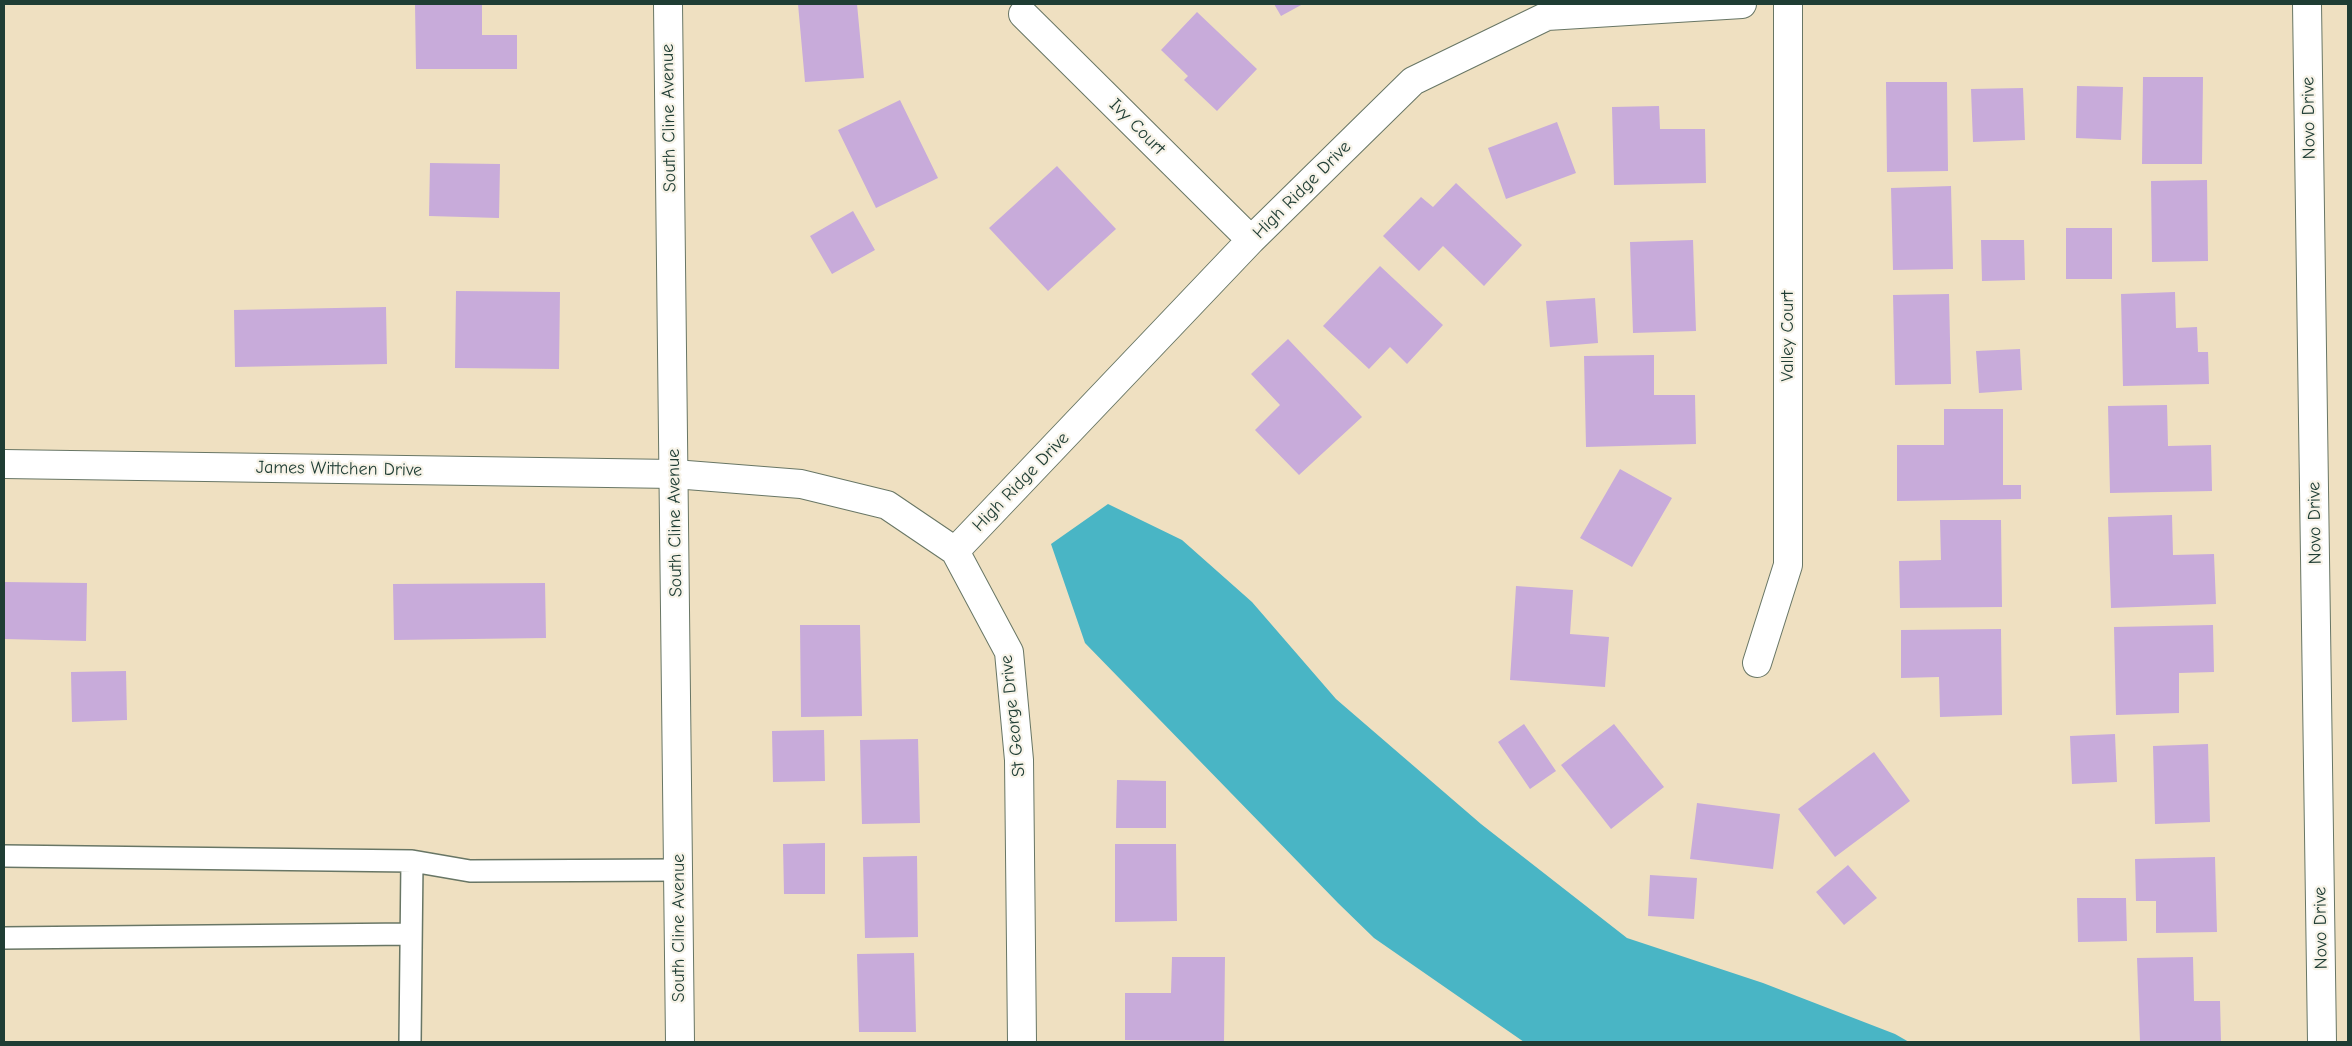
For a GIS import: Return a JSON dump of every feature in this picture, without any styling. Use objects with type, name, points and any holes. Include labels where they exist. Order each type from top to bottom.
[{"type":"street","name":"South Cline Avenue","points":[[668,4],[680,1042]]},
{"type":"street","name":"High Ridge Drive","points":[[955,551],[1251,240],[1413,81],[1547,16],[1742,4]]},
{"type":"street","name":"Valley Court","points":[[1757,663],[1788,565],[1788,4]]},
{"type":"street","name":"Novo Drive","points":[[2307,4],[2322,1042]]},
{"type":"street","name":"Ivy Court","points":[[1023,14],[1251,240]]},
{"type":"street","name":"James Wittchen Drive","points":[[4,464],[674,474]]},
{"type":"street","name":"St George Drive","points":[[674,474],[801,484],[887,505],[955,551],[1008,652],[1019,760],[1022,1042]]},
{"type":"lane","points":[[4,856],[412,862],[470,871],[679,870]]},
{"type":"lane","points":[[410,1042],[412,862]]},
{"type":"lane","points":[[4,938],[411,934]]},
{"type":"water","points":[[1108,504],[1182,540],[1252,602],[1336,699],[1481,824],[1627,938],[1763,983],[1895,1034],[1909,1042],[1524,1042],[1374,938],[1085,643],[1051,544]]},
{"type":"building","points":[[415,4],[482,4],[482,35],[517,35],[517,69],[416,69]]},
{"type":"building","points":[[798,4],[857,4],[864,78],[805,82]]},
{"type":"building","points":[[1274,4],[1303,4],[1281,16]]},
{"type":"building","points":[[1197,12],[1257,69],[1217,111],[1184,80],[1188,76],[1161,50]]},
{"type":"building","points":[[2143,77],[2203,77],[2202,164],[2142,164]]},
{"type":"building","points":[[1886,82],[1947,82],[1948,171],[1887,172]]},
{"type":"building","points":[[2077,86],[2123,87],[2121,140],[2076,138]]},
{"type":"building","points":[[2023,88],[2025,140],[1973,142],[1971,89]]},
{"type":"building","points":[[900,100],[938,178],[876,208],[838,130]]},
{"type":"building","points":[[1659,106],[1660,129],[1705,129],[1706,183],[1614,185],[1612,107]]},
{"type":"building","points":[[1557,122],[1576,173],[1506,199],[1488,148]]},
{"type":"building","points":[[430,163],[500,164],[499,218],[429,216]]},
{"type":"building","points":[[1057,166],[1116,229],[1048,291],[989,228]]},
{"type":"building","points":[[2207,180],[2208,261],[2152,262],[2151,181]]},
{"type":"building","points":[[1456,183],[1522,245],[1484,286],[1443,246],[1419,271],[1383,236],[1421,197],[1433,207]]},
{"type":"building","points":[[1951,186],[1953,269],[1893,270],[1891,188]]},
{"type":"building","points":[[853,211],[875,250],[832,274],[810,236]]},
{"type":"building","points":[[2066,228],[2112,228],[2112,279],[2066,279]]},
{"type":"building","points":[[1693,240],[1696,331],[1633,333],[1630,242]]},
{"type":"building","points":[[1981,240],[2024,240],[2025,280],[1982,281]]},
{"type":"building","points":[[1380,266],[1443,325],[1407,364],[1390,347],[1369,369],[1323,326]]},
{"type":"building","points":[[456,291],[560,292],[559,369],[455,368]]},
{"type":"building","points":[[2175,292],[2176,328],[2197,327],[2198,352],[2208,352],[2209,384],[2123,386],[2121,294]]},
{"type":"building","points":[[1949,294],[1951,384],[1895,385],[1893,295]]},
{"type":"building","points":[[1595,298],[1598,343],[1550,347],[1546,301]]},
{"type":"building","points":[[386,307],[387,364],[235,367],[234,310]]},
{"type":"building","points":[[1288,339],[1362,417],[1299,475],[1255,430],[1280,405],[1251,374]]},
{"type":"building","points":[[2020,349],[2022,390],[1979,393],[1976,351]]},
{"type":"building","points":[[1654,355],[1654,395],[1695,395],[1696,444],[1586,447],[1584,356]]},
{"type":"building","points":[[2167,405],[2168,446],[2211,445],[2212,491],[2110,493],[2108,406]]},
{"type":"building","points":[[1944,409],[2003,409],[2003,485],[2021,485],[2021,499],[1897,501],[1897,445],[1944,445]]},
{"type":"building","points":[[1620,469],[1672,498],[1632,567],[1580,538]]},
{"type":"building","points":[[2172,515],[2173,555],[2214,554],[2216,604],[2111,608],[2108,517]]},
{"type":"building","points":[[1940,520],[2001,520],[2002,607],[1900,608],[1899,561],[1941,560]]},
{"type":"building","points":[[4,582],[87,583],[86,641],[4,639]]},
{"type":"building","points":[[545,583],[546,638],[394,640],[393,584]]},
{"type":"building","points":[[1516,586],[1573,590],[1570,634],[1609,637],[1605,687],[1510,680]]},
{"type":"building","points":[[800,625],[860,625],[862,716],[801,717]]},
{"type":"building","points":[[2213,625],[2214,672],[2179,673],[2179,713],[2116,715],[2114,627]]},
{"type":"building","points":[[2001,629],[2002,715],[1940,717],[1939,677],[1901,678],[1901,630]]},
{"type":"building","points":[[126,671],[127,720],[72,722],[71,672]]},
{"type":"building","points":[[1524,724],[1556,771],[1530,789],[1498,742]]},
{"type":"building","points":[[1614,724],[1664,787],[1611,829],[1561,765]]},
{"type":"building","points":[[824,730],[825,781],[773,782],[772,731]]},
{"type":"building","points":[[2115,734],[2117,782],[2072,784],[2070,736]]},
{"type":"building","points":[[918,739],[920,823],[862,824],[860,740]]},
{"type":"building","points":[[2208,744],[2210,822],[2155,824],[2153,746]]},
{"type":"building","points":[[1874,752],[1910,801],[1835,857],[1798,809]]},
{"type":"building","points":[[1117,780],[1166,781],[1166,828],[1116,828]]},
{"type":"building","points":[[1697,803],[1780,814],[1773,869],[1690,859]]},
{"type":"building","points":[[825,843],[825,894],[784,894],[783,844]]},
{"type":"building","points":[[1115,844],[1176,844],[1177,921],[1115,922]]},
{"type":"building","points":[[917,856],[918,937],[865,938],[863,857]]},
{"type":"building","points":[[2215,857],[2217,932],[2156,933],[2156,901],[2136,901],[2135,859]]},
{"type":"building","points":[[1848,865],[1877,898],[1844,925],[1816,892]]},
{"type":"building","points":[[1650,875],[1697,878],[1694,919],[1648,916]]},
{"type":"building","points":[[2077,898],[2126,898],[2127,941],[2078,942]]},
{"type":"building","points":[[914,953],[916,1032],[859,1032],[857,954]]},
{"type":"building","points":[[1172,957],[1225,957],[1224,1041],[1125,1040],[1125,993],[1171,993]]},
{"type":"building","points":[[2193,957],[2194,1001],[2220,1001],[2221,1042],[2140,1042],[2137,958]]}]
